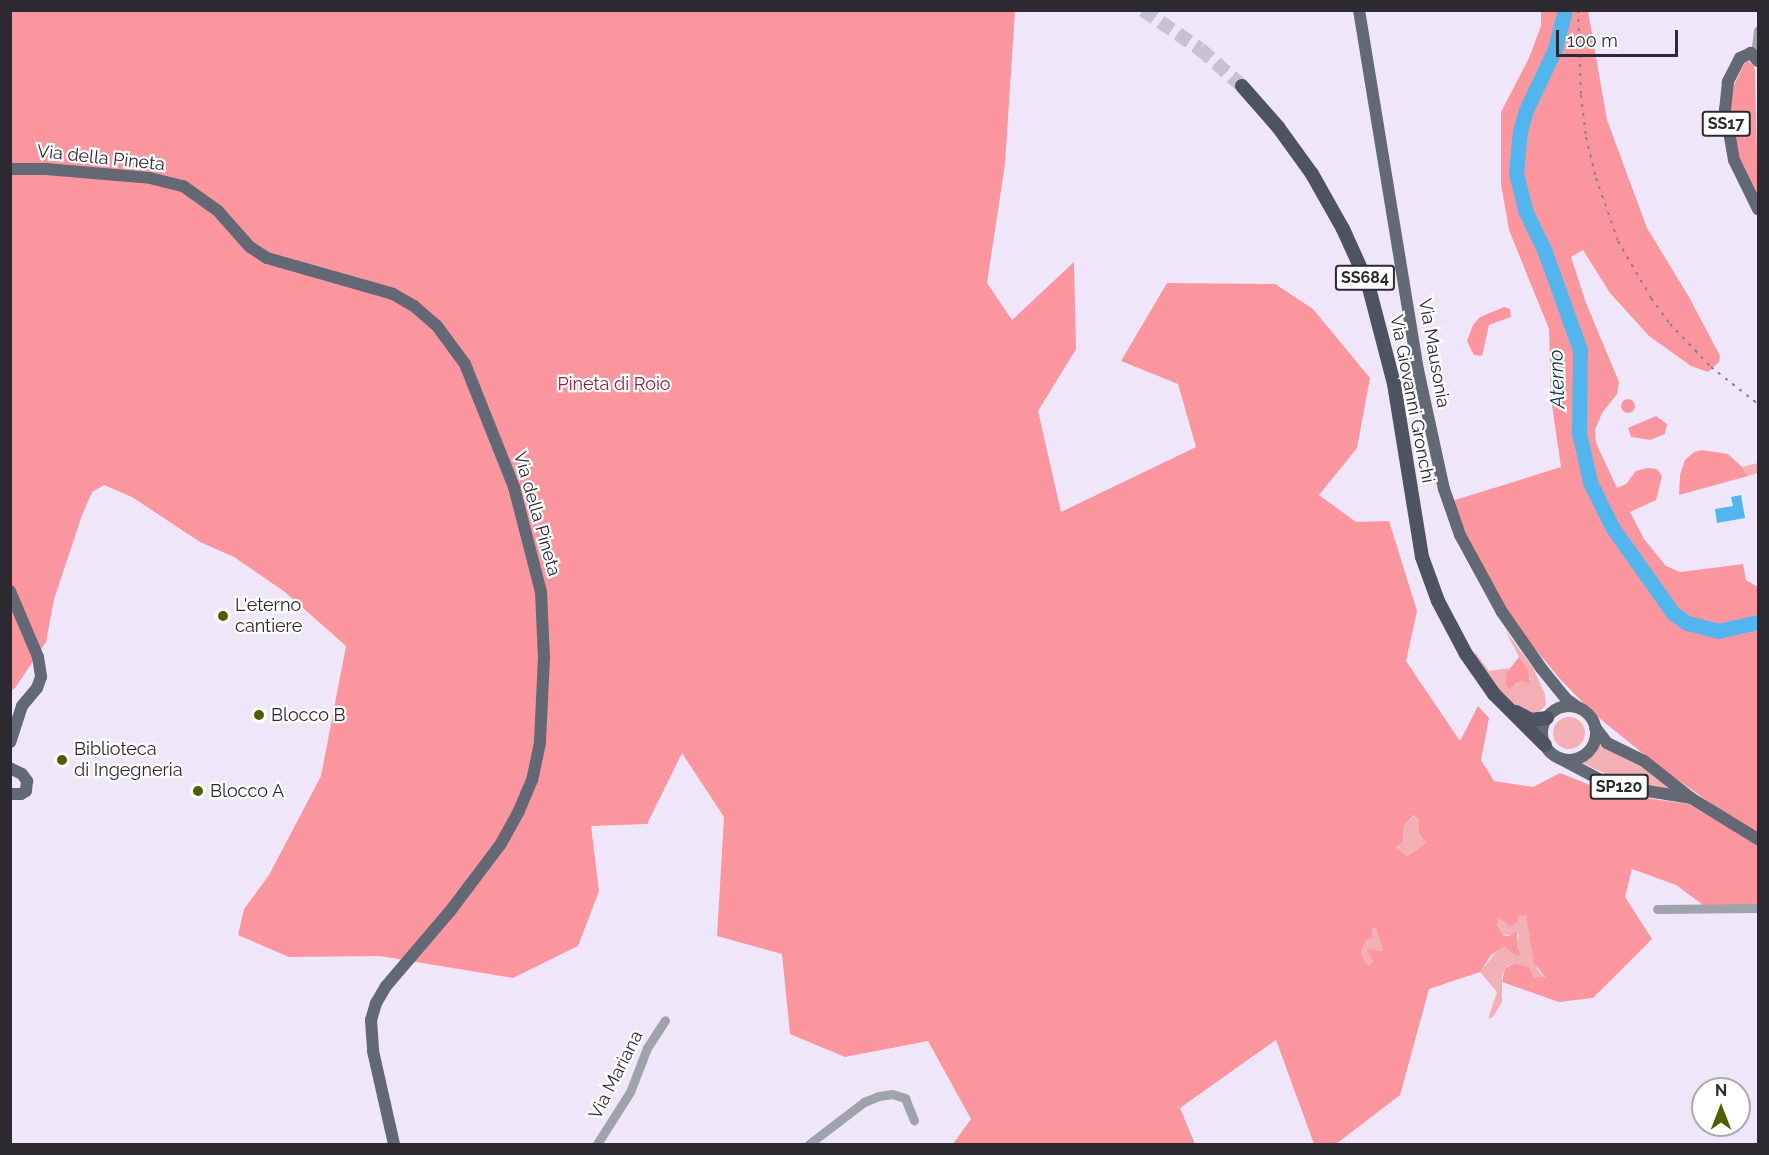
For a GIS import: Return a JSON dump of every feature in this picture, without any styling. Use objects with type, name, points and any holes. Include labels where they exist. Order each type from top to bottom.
[{"type":"highway","name":"Via Giovanni Gronchi","points":[[1242,86],[1266,111],[1302,159],[1332,208],[1361,267],[1381,326],[1394,384],[1424,565],[1446,618],[1478,672],[1509,712],[1550,750]]},
{"type":"highway","name":"Via Giovanni Gronchi","points":[[1478,672],[1495,693],[1521,715],[1531,720],[1550,715]]},
{"type":"main road","name":"Via Mausonia","points":[[1359,10],[1418,370],[1442,481],[1453,516],[1475,564],[1502,612],[1547,676],[1569,702],[1579,708]]},
{"type":"main road","name":"SS17","points":[[1757,58],[1743,55],[1732,73],[1726,91],[1725,117],[1736,166],[1758,208]]},
{"type":"main road","name":"Via della Pineta","points":[[10,169],[46,169],[150,178],[183,186],[201,196],[218,211],[250,247],[267,258],[393,294],[414,306],[437,326],[465,364],[514,487],[541,592],[544,657],[540,743],[531,780],[500,845],[451,910],[386,986],[376,1003],[372,1020],[373,1051],[394,1144]]},
{"type":"main road","points":[[10,591],[30,636],[41,674],[39,685],[22,706],[10,742]]},
{"type":"main road","name":"Via Mausonia","points":[[1547,676],[1555,693],[1550,715]]},
{"type":"main road","points":[[1566,706],[1579,708],[1590,716],[1595,727],[1594,743],[1584,755],[1569,759],[1550,750],[1542,731],[1550,715],[1566,706]]},
{"type":"main road","name":"SP120","points":[[1595,727],[1606,743],[1644,761],[1691,798],[1758,839]]},
{"type":"main road","name":"SP120","points":[[1550,750],[1610,785],[1691,798]]},
{"type":"main road","points":[[10,794],[21,794],[27,786],[26,777],[12,770]]},
{"type":"street","points":[[1757,58],[1758,30]]},
{"type":"street","points":[[1658,909],[1758,908]]},
{"type":"street","name":"Via Mariana","points":[[597,1144],[630,1092],[647,1048],[665,1020]]},
{"type":"street","points":[[809,1144],[864,1102],[879,1096],[892,1094],[905,1098],[914,1120]]},
{"type":"shaded area","points":[[1758,463],[1758,473],[1748,476],[1742,467]]},
{"type":"shaded area","points":[[1505,630],[1533,668],[1545,694],[1546,705],[1538,713],[1524,713],[1497,691],[1474,659],[1475,652],[1489,671],[1509,668],[1505,684],[1516,685],[1520,681],[1531,680]]},
{"type":"shaded area","points":[[1569,717],[1581,721],[1585,733],[1581,745],[1569,749],[1557,745],[1553,733],[1557,721]]},
{"type":"shaded area","points":[[1597,743],[1639,761],[1685,794],[1623,782],[1578,761],[1588,756]]},
{"type":"shaded area","points":[[1415,815],[1419,819],[1419,833],[1426,843],[1407,856],[1396,849],[1404,837],[1404,825]]},
{"type":"shaded area","points":[[1523,914],[1527,915],[1537,969],[1545,978],[1534,978],[1509,965],[1505,968],[1502,977],[1502,1002],[1493,1017],[1488,1019],[1497,992],[1480,972],[1500,947],[1504,946],[1511,951],[1519,948],[1517,944],[1519,934],[1504,936],[1496,921],[1498,918],[1505,924]]},
{"type":"shaded area","points":[[1372,928],[1377,928],[1383,949],[1369,965],[1366,964],[1361,951],[1366,941],[1373,937]]},
{"type":"green space","name":"Pineta di Roio","points":[[11,11],[1015,11],[1005,164],[987,283],[1012,320],[1074,262],[1076,349],[1038,411],[1061,512],[1196,447],[1178,384],[1121,361],[1167,283],[1275,284],[1313,309],[1370,378],[1357,448],[1319,495],[1356,522],[1389,521],[1417,611],[1406,661],[1460,741],[1478,706],[1489,718],[1481,760],[1494,781],[1533,787],[1560,773],[1610,793],[1689,804],[1758,845],[1758,912],[1703,905],[1676,885],[1632,869],[1625,897],[1652,939],[1593,998],[1559,1002],[1502,982],[1505,968],[1514,964],[1529,967],[1534,978],[1545,977],[1534,963],[1526,915],[1519,916],[1517,922],[1510,927],[1498,918],[1497,924],[1504,936],[1517,931],[1520,955],[1516,956],[1504,946],[1491,955],[1480,972],[1429,989],[1400,1095],[1336,1144],[1314,1144],[1276,1040],[1180,1108],[1195,1144],[953,1144],[971,1119],[928,1041],[845,1057],[790,1034],[782,954],[717,936],[724,817],[682,753],[647,824],[591,826],[599,891],[578,946],[513,978],[380,956],[289,957],[238,935],[244,909],[269,875],[321,776],[346,646],[285,592],[234,557],[200,542],[132,497],[104,485],[92,492],[54,599],[46,642],[11,691]],"holes":[[[1414,815],[1419,819],[1419,833],[1426,843],[1407,856],[1396,848],[1403,841],[1404,825]],[[1372,928],[1376,928],[1383,949],[1382,951],[1369,949],[1367,951],[1373,961],[1369,965],[1366,964],[1361,951],[1366,941],[1373,937]]]},
{"type":"green space","points":[[1541,11],[1588,11],[1607,120],[1647,228],[1689,297],[1720,356],[1719,362],[1708,372],[1691,366],[1649,336],[1610,293],[1583,250],[1571,257],[1586,303],[1619,382],[1617,394],[1602,413],[1595,430],[1596,443],[1617,488],[1626,484],[1636,471],[1647,468],[1657,469],[1662,476],[1656,500],[1630,512],[1644,539],[1666,566],[1680,572],[1743,564],[1746,580],[1758,587],[1758,833],[1723,812],[1657,765],[1593,713],[1560,679],[1522,633],[1496,591],[1473,549],[1452,501],[1561,467],[1551,398],[1549,329],[1509,230],[1501,184],[1501,112],[1529,58],[1541,26]]},
{"type":"green space","points":[[1746,60],[1754,65],[1755,71],[1758,198],[1741,163],[1733,130],[1731,104],[1733,87]]},
{"type":"green space","points":[[1504,307],[1510,309],[1511,317],[1489,325],[1482,356],[1474,355],[1467,341],[1473,325],[1480,317]]},
{"type":"green space","points":[[1628,399],[1633,401],[1635,406],[1633,411],[1628,413],[1623,411],[1621,406],[1623,401]]},
{"type":"green space","points":[[1656,416],[1667,424],[1665,434],[1650,440],[1631,437],[1628,428]]},
{"type":"green space","points":[[1702,450],[1728,454],[1748,476],[1679,495],[1680,475],[1685,460],[1694,452]]},
{"type":"green space","points":[[1519,657],[1528,670],[1530,683],[1520,681],[1509,689],[1505,684],[1507,672]]},
{"type":"water","points":[[1741,495],[1745,518],[1717,523],[1715,509],[1733,506],[1731,497]]},
{"type":"waterway","name":"Aterno","points":[[1565,10],[1555,49],[1526,110],[1520,131],[1516,173],[1525,210],[1545,252],[1580,350],[1579,432],[1590,482],[1612,527],[1673,613],[1687,623],[1718,631],[1758,622]]},
{"type":"tunnel","points":[[1143,10],[1200,49],[1242,86]]},
{"type":"railway","points":[[1578,10],[1581,95],[1586,137],[1596,178],[1618,241],[1651,298],[1670,324],[1711,367],[1758,404]]},
{"type":"place","name":"L'eterno cantiere","points":[[223,616]]},
{"type":"place","name":"Blocco B","points":[[259,715]]},
{"type":"place","name":"Biblioteca di Ingegneria","points":[[62,760]]},
{"type":"place","name":"Blocco A","points":[[198,791]]}]
